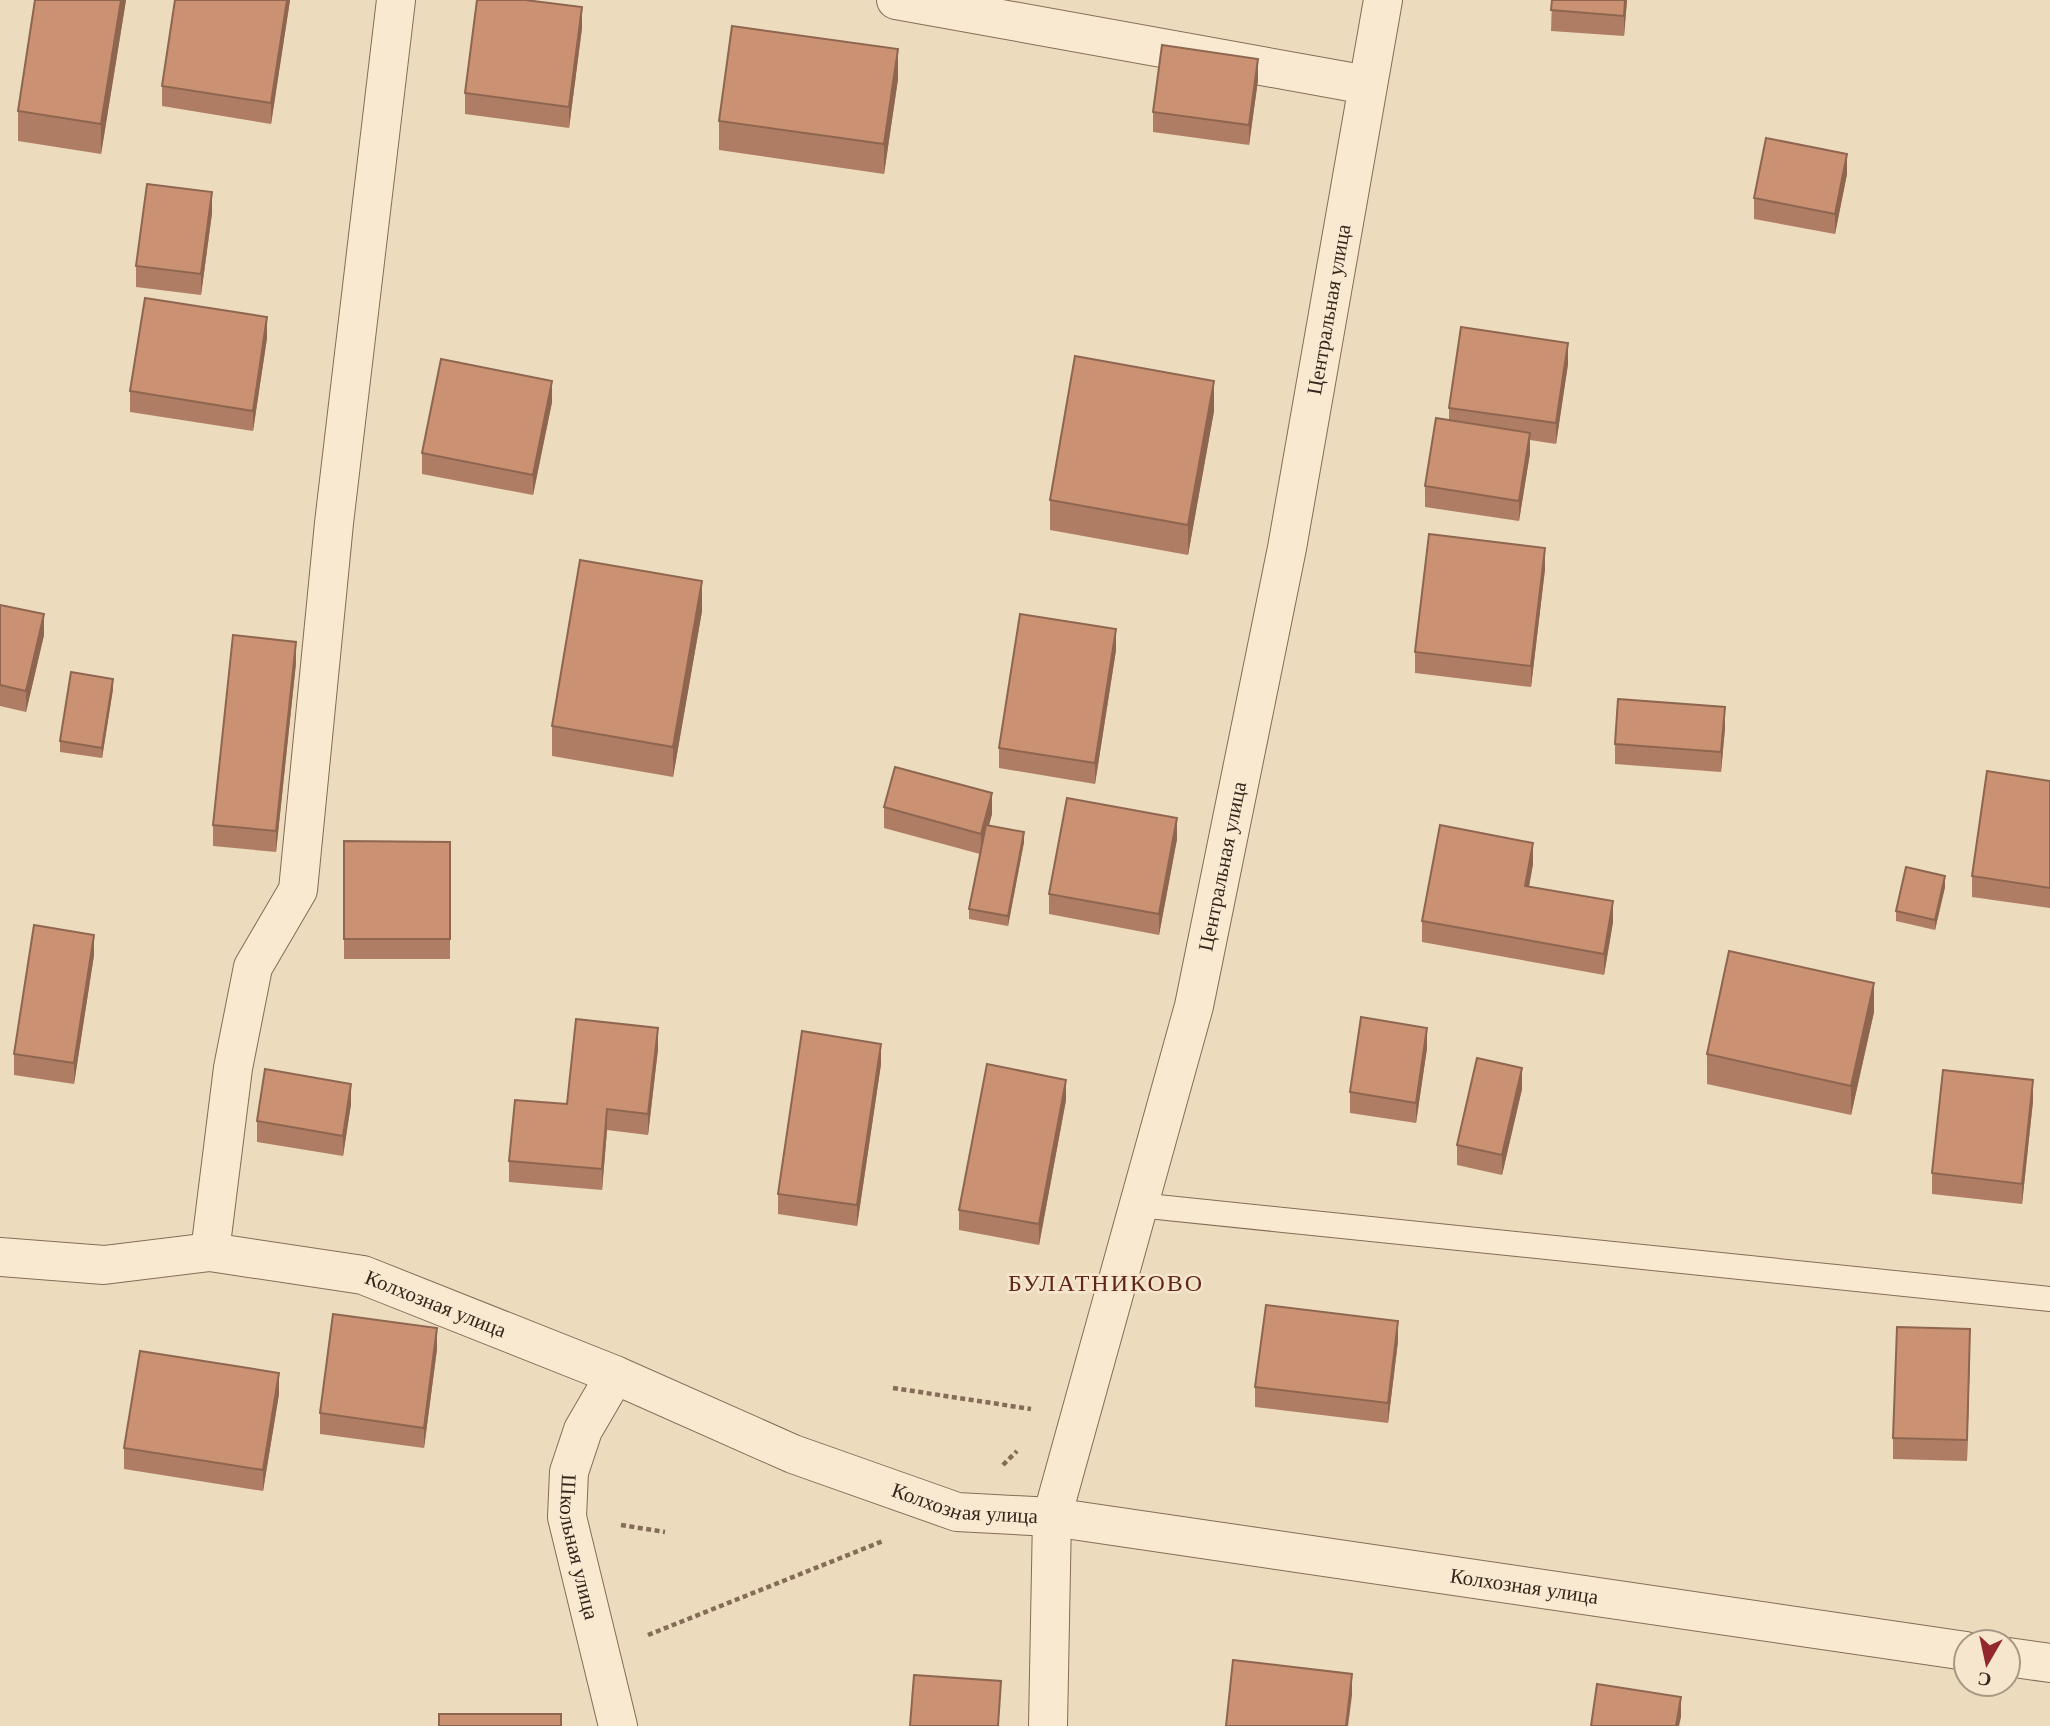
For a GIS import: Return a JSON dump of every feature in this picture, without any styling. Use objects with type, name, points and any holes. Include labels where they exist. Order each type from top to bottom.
[{"type":"street","points":[[210,1252],[233,1068],[253,967],[298,890],[334,523],[396,0]]},
{"type":"street","points":[[896,0],[1367,85]]},
{"type":"street","name":"Центральная улица","points":[[1048,1726],[1052,1517],[1067,1415],[1138,1205],[1197,993],[1287,548],[1383,0]]},
{"type":"street","name":"Колхозная улица","points":[[0,1257],[104,1265],[210,1252],[363,1275],[615,1375],[793,1454],[957,1512],[1052,1517],[1952,1649]]},
{"type":"street","name":"Школьная улица","points":[[615,1375],[583,1430],[569,1472],[567,1517],[618,1726]]},
{"type":"street","points":[[2022,1659],[2050,1663]]},
{"type":"lane","points":[[1138,1205],[2050,1298]]},
{"type":"path","points":[[893,1388],[1067,1415]]},
{"type":"path","points":[[600,1654],[957,1512],[1067,1415]]},
{"type":"building","points":[[35,0],[121,0],[101,124],[18,111]]},
{"type":"building","points":[[175,0],[287,0],[271,103],[162,86]]},
{"type":"building","points":[[477,0],[525,0],[582,7],[569,107],[465,93]]},
{"type":"building","points":[[1552,0],[1625,0],[1624,16],[1551,10]]},
{"type":"building","points":[[732,26],[898,49],[884,144],[719,121]]},
{"type":"building","points":[[1162,45],[1258,59],[1249,125],[1153,112]]},
{"type":"building","points":[[1766,138],[1847,154],[1835,214],[1754,198]]},
{"type":"building","points":[[147,184],[212,192],[201,274],[136,266]]},
{"type":"building","points":[[145,298],[267,317],[253,411],[130,391]]},
{"type":"building","points":[[1461,327],[1568,343],[1556,423],[1449,408]]},
{"type":"building","points":[[1075,356],[1214,381],[1188,525],[1050,500]]},
{"type":"building","points":[[441,359],[552,381],[533,475],[422,453]]},
{"type":"building","points":[[1436,418],[1530,433],[1519,501],[1425,486]]},
{"type":"building","points":[[1429,534],[1545,548],[1531,666],[1415,652]]},
{"type":"building","points":[[580,560],[702,581],[673,747],[552,726]]},
{"type":"building","points":[[0,605],[44,614],[26,691],[0,685]]},
{"type":"building","points":[[1020,614],[1116,629],[1095,763],[999,748]]},
{"type":"building","points":[[233,635],[296,642],[276,831],[213,825]]},
{"type":"building","points":[[71,672],[113,679],[102,748],[60,741]]},
{"type":"building","points":[[1618,699],[1725,707],[1721,752],[1615,744]]},
{"type":"building","points":[[895,767],[992,793],[981,834],[884,807]]},
{"type":"building","points":[[1987,771],[2050,781],[2050,888],[1972,876]]},
{"type":"building","points":[[1067,798],[1177,818],[1159,914],[1049,894]]},
{"type":"building","points":[[986,825],[1024,832],[1008,916],[969,909]]},
{"type":"building","points":[[1440,825],[1533,843],[1525,886],[1613,901],[1604,954],[1422,921]]},
{"type":"building","points":[[344,841],[450,842],[450,939],[344,939]]},
{"type":"building","points":[[1906,867],[1945,876],[1935,920],[1896,911]]},
{"type":"building","points":[[34,925],[94,935],[74,1063],[14,1054]]},
{"type":"building","points":[[1729,951],[1874,983],[1851,1086],[1707,1054]]},
{"type":"building","points":[[1361,1017],[1427,1028],[1416,1103],[1350,1092]]},
{"type":"building","points":[[576,1019],[658,1028],[648,1114],[607,1109],[602,1169],[509,1161],[515,1100],[567,1104]]},
{"type":"building","points":[[802,1031],[881,1044],[857,1205],[778,1194]]},
{"type":"building","points":[[1477,1058],[1522,1068],[1502,1155],[1457,1145]]},
{"type":"building","points":[[987,1064],[1066,1080],[1039,1224],[959,1210]]},
{"type":"building","points":[[265,1069],[351,1084],[343,1136],[257,1121]]},
{"type":"building","points":[[1943,1070],[2033,1080],[2022,1184],[1932,1173]]},
{"type":"building","points":[[1266,1305],[1398,1321],[1388,1403],[1255,1387]]},
{"type":"building","points":[[333,1314],[437,1328],[424,1428],[320,1413]]},
{"type":"building","points":[[1897,1327],[1970,1329],[1967,1440],[1893,1438]]},
{"type":"building","points":[[140,1351],[279,1373],[263,1470],[124,1448]]},
{"type":"building","points":[[1233,1660],[1352,1674],[1346,1726],[1226,1726]]},
{"type":"building","points":[[914,1675],[1001,1681],[998,1726],[910,1726]]},
{"type":"building","points":[[1597,1684],[1681,1697],[1676,1726],[1591,1726]]},
{"type":"building","points":[[439,1714],[561,1714],[561,1726],[439,1726]]},
{"type":"district","name":"БУЛАТНИКОВО","points":[[1106,1283]]}]
